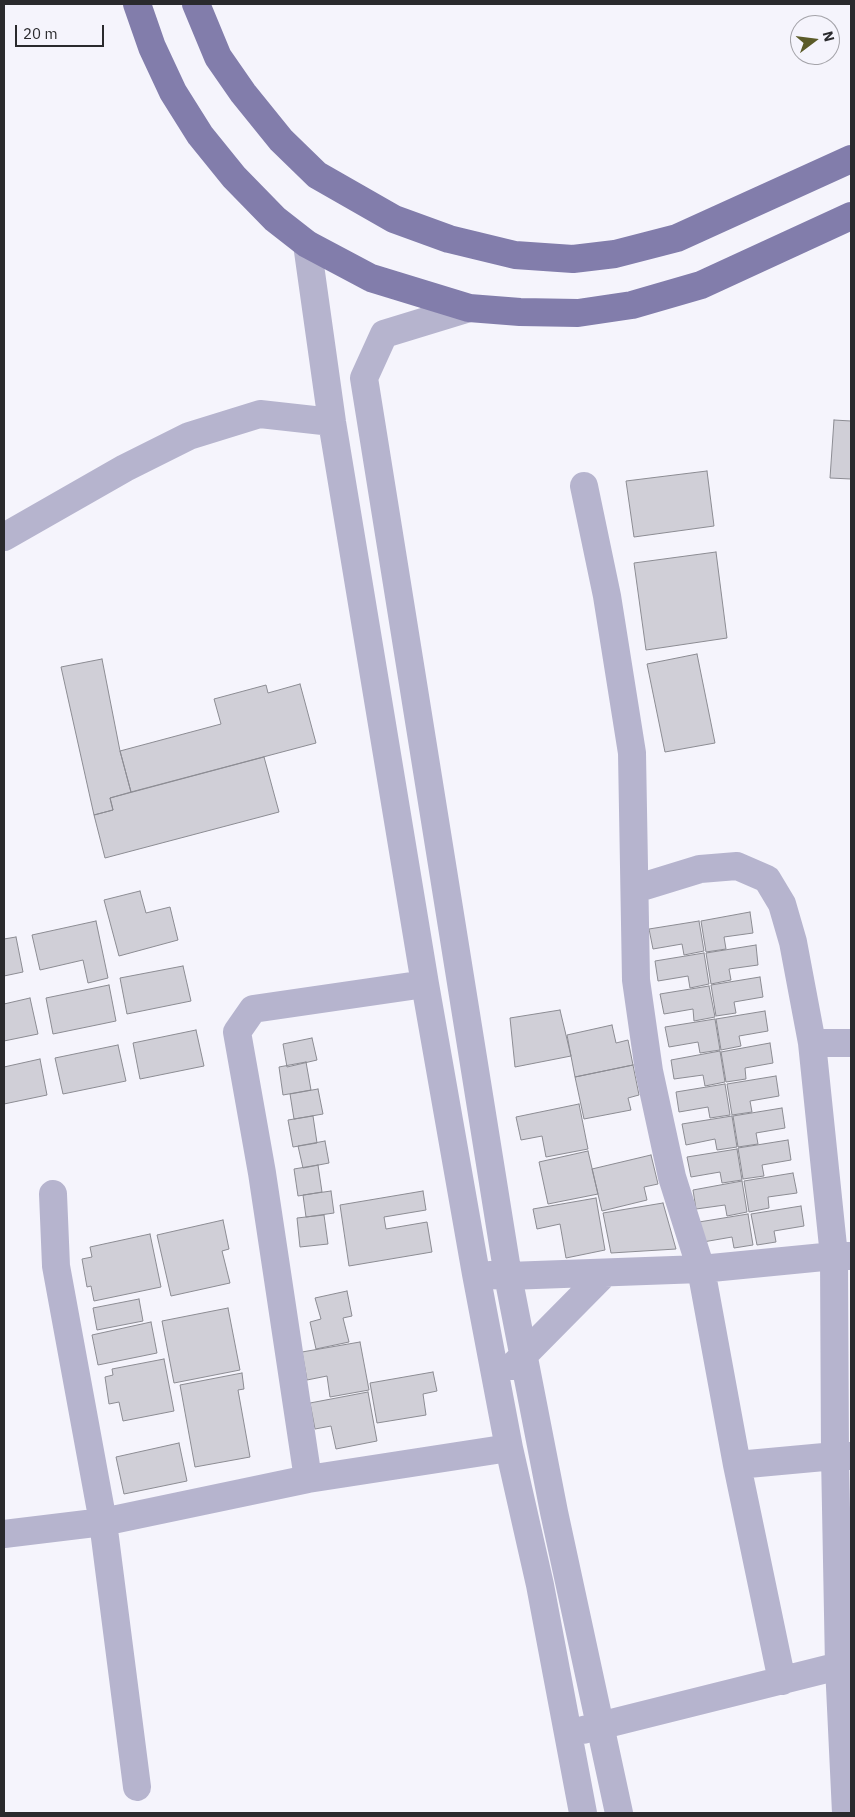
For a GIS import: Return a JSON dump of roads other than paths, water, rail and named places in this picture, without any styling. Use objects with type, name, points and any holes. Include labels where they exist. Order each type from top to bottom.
[{"type":"main road","points":[[137,4],[152,47],[173,92],[200,135],[234,177],[274,219],[307,244],[371,278],[469,308],[520,312],[578,313],[632,304],[702,285],[851,216]]},
{"type":"main road","points":[[196,4],[218,57],[238,86],[280,140],[317,175],[394,219],[449,239],[506,253],[573,259],[615,254],[677,238],[851,159]]},
{"type":"street","points":[[307,244],[332,422],[425,984],[476,1274],[509,1448],[540,1585],[583,1813]]},
{"type":"street","points":[[469,308],[384,334],[364,378],[508,1276],[554,1512],[619,1813]]},
{"type":"street","points":[[4,537],[125,468],[189,436],[260,414],[332,422]]},
{"type":"street","points":[[584,486],[608,596],[632,753],[636,980],[649,1071],[672,1177],[701,1269],[737,1465],[782,1681]]},
{"type":"street","points":[[635,889],[700,869],[737,866],[767,879],[782,904],[793,942],[812,1043],[843,1256],[846,1813]]},
{"type":"street","points":[[308,1479],[262,1173],[237,1032],[253,1009],[425,984]]},
{"type":"street","points":[[812,1043],[851,1043]]},
{"type":"street","points":[[53,1194],[56,1266],[103,1522],[138,1787]]},
{"type":"street","points":[[476,1274],[508,1276],[701,1269],[843,1256]]},
{"type":"street","points":[[496,1380],[524,1357],[605,1272]]},
{"type":"street","points":[[4,1534],[103,1522],[308,1479],[509,1448]]},
{"type":"street","points":[[737,1465],[843,1456]]},
{"type":"street","points":[[569,1734],[674,1706],[845,1666]]}]
